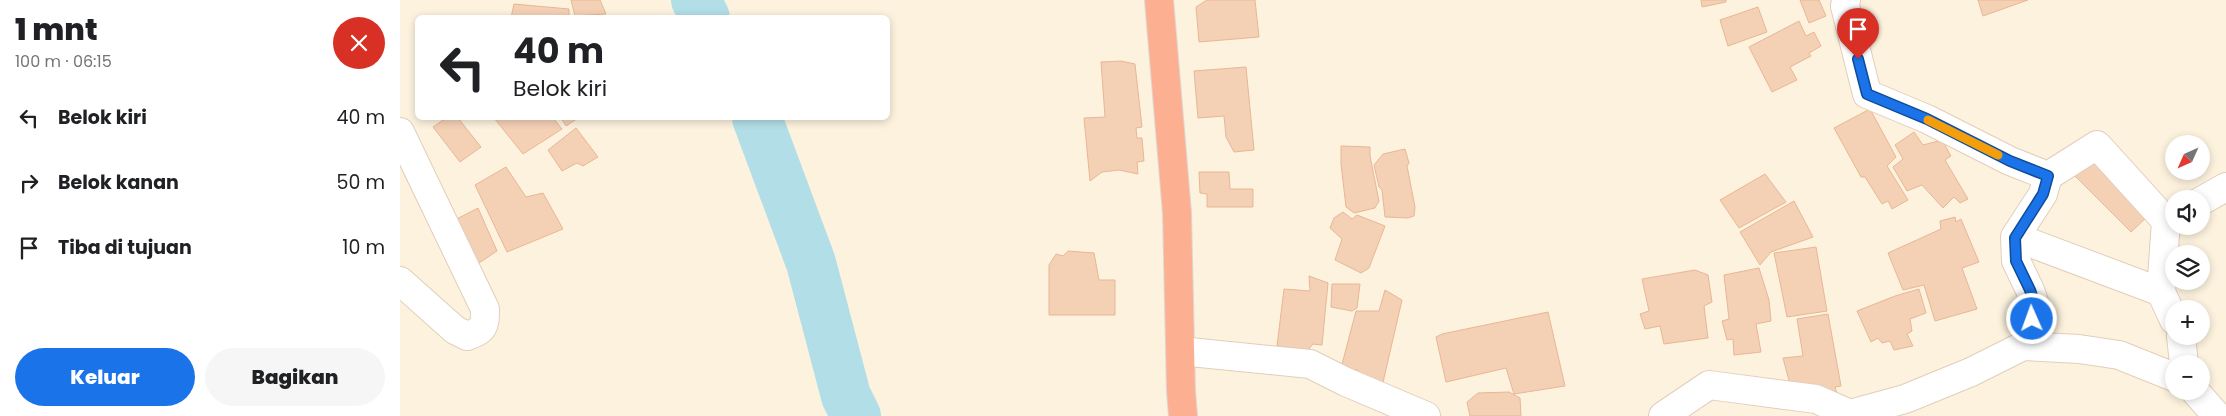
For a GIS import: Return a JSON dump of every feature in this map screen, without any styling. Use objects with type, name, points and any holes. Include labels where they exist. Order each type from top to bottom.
[{"type":"highway","points":[[1159,0],[1177,213],[1183,416]]},
{"type":"street","points":[[1846,0],[1845,6],[1867,94],[1927,119],[2010,161],[2048,176]]},
{"type":"street","points":[[400,132],[485,309],[485,324],[479,332],[466,336],[455,330],[400,281]]},
{"type":"street","points":[[2023,346],[2030,333],[2035,305],[2016,261],[2015,238],[2043,194],[2048,176],[2097,145],[2165,214]]},
{"type":"street","points":[[2210,196],[2226,187]]},
{"type":"street","points":[[2165,301],[2161,292],[2168,235]]},
{"type":"street","points":[[2015,238],[2161,292]]},
{"type":"street","points":[[1663,416],[1709,385],[1816,399],[1850,414],[1905,399],[1971,372],[2023,346],[2079,349],[2119,355],[2165,373]]},
{"type":"street","points":[[1180,350],[1310,364],[1346,382],[1426,416]]},
{"type":"street","points":[[2202,400],[2217,416]]},
{"type":"building","points":[[571,0],[600,0],[606,14],[590,15],[575,15]]},
{"type":"building","points":[[1207,0],[1255,0],[1259,37],[1199,42],[1196,7]]},
{"type":"building","points":[[1701,0],[1726,0],[1726,2],[1702,7]]},
{"type":"building","points":[[1800,0],[1819,0],[1826,16],[1809,23]]},
{"type":"building","points":[[1978,0],[2028,0],[1983,16]]},
{"type":"building","points":[[514,4],[569,9],[569,15],[512,15]]},
{"type":"building","points":[[1758,7],[1767,32],[1728,46],[1720,20]]},
{"type":"building","points":[[1799,21],[1806,36],[1814,32],[1821,46],[1809,53],[1811,56],[1790,67],[1797,80],[1772,92],[1749,47]]},
{"type":"building","points":[[1121,61],[1135,64],[1142,127],[1136,128],[1137,138],[1142,138],[1144,161],[1137,162],[1138,174],[1119,170],[1102,172],[1090,181],[1084,118],[1105,117],[1101,62]]},
{"type":"building","points":[[1246,67],[1254,150],[1234,152],[1226,137],[1224,116],[1198,118],[1194,71]]},
{"type":"building","points":[[1870,109],[1896,157],[1887,166],[1908,200],[1892,209],[1888,201],[1882,204],[1865,177],[1861,177],[1834,128]]},
{"type":"building","points":[[443,120],[460,120],[481,147],[460,162],[433,127]]},
{"type":"building","points":[[496,120],[555,120],[562,129],[523,154]]},
{"type":"building","points":[[562,120],[575,120],[566,126]]},
{"type":"building","points":[[576,128],[598,157],[583,166],[577,163],[562,171],[548,150]]},
{"type":"building","points":[[1914,132],[1923,145],[1942,140],[1951,156],[1945,160],[1968,199],[1960,203],[1954,197],[1943,208],[1922,185],[1907,191],[1893,167],[1903,159],[1895,145]]},
{"type":"building","points":[[1341,146],[1370,147],[1379,201],[1375,208],[1354,213],[1346,207]]},
{"type":"building","points":[[1405,149],[1409,163],[1407,166],[1415,207],[1414,216],[1408,218],[1385,217],[1382,190],[1379,187],[1374,165],[1383,154]]},
{"type":"building","points":[[2090,158],[2148,216],[2131,232],[2074,175]]},
{"type":"building","points":[[506,167],[526,197],[543,193],[563,229],[507,252],[475,185]]},
{"type":"building","points":[[1199,172],[1229,172],[1230,189],[1253,189],[1253,207],[1207,207],[1207,194],[1200,193]]},
{"type":"building","points":[[1765,174],[1786,202],[1739,228],[1720,200]]},
{"type":"building","points":[[1794,201],[1813,237],[1771,252],[1760,265],[1740,232]]},
{"type":"building","points":[[478,208],[497,251],[476,265],[449,223]]},
{"type":"building","points":[[1343,212],[1352,219],[1357,215],[1385,226],[1369,268],[1361,273],[1335,260],[1342,239],[1330,228],[1334,218]]},
{"type":"building","points":[[1955,217],[1956,222],[1961,219],[1979,262],[1962,268],[1977,309],[1935,321],[1924,285],[1903,290],[1888,253],[1941,229],[1940,221]]},
{"type":"building","points":[[1816,247],[1827,311],[1787,317],[1774,253]]},
{"type":"building","points":[[1068,251],[1094,253],[1099,280],[1115,280],[1115,315],[1049,315],[1049,265],[1056,254],[1063,256]]},
{"type":"building","points":[[1759,268],[1769,300],[1771,321],[1756,324],[1761,352],[1734,355],[1733,339],[1727,340],[1722,321],[1729,319],[1724,275]]},
{"type":"building","points":[[1695,270],[1708,275],[1712,302],[1704,306],[1708,338],[1664,344],[1660,326],[1645,329],[1640,314],[1649,311],[1642,279]]},
{"type":"building","points":[[1309,276],[1328,283],[1322,345],[1313,344],[1308,350],[1277,346],[1284,289],[1310,291]]},
{"type":"building","points":[[1332,284],[1360,284],[1357,308],[1352,311],[1331,307]]},
{"type":"building","points":[[1919,289],[1926,313],[1910,319],[1912,331],[1907,334],[1913,346],[1894,350],[1890,341],[1882,343],[1878,338],[1871,342],[1857,311]]},
{"type":"building","points":[[1385,290],[1402,300],[1381,391],[1364,385],[1358,370],[1341,368],[1356,311],[1379,311]]},
{"type":"building","points":[[1548,312],[1565,386],[1514,394],[1506,368],[1446,382],[1436,337],[1442,334]]},
{"type":"building","points":[[1828,314],[1841,386],[1835,387],[1837,394],[1792,392],[1783,358],[1803,356],[1797,319]]},
{"type":"building","points":[[1509,392],[1520,398],[1521,416],[1470,416],[1467,402],[1478,393]]},
{"type":"waterway","points":[[696,0],[704,15]]},
{"type":"waterway","points":[[758,120],[811,263],[846,396],[856,416]]},
{"type":"slow traffic","points":[[1928,120],[1998,155]]},
{"type":"route","points":[[1858,59],[1867,94],[1927,119],[2010,161],[2048,176],[2043,194],[2015,238],[2016,261],[2035,305],[2032,319]]}]
